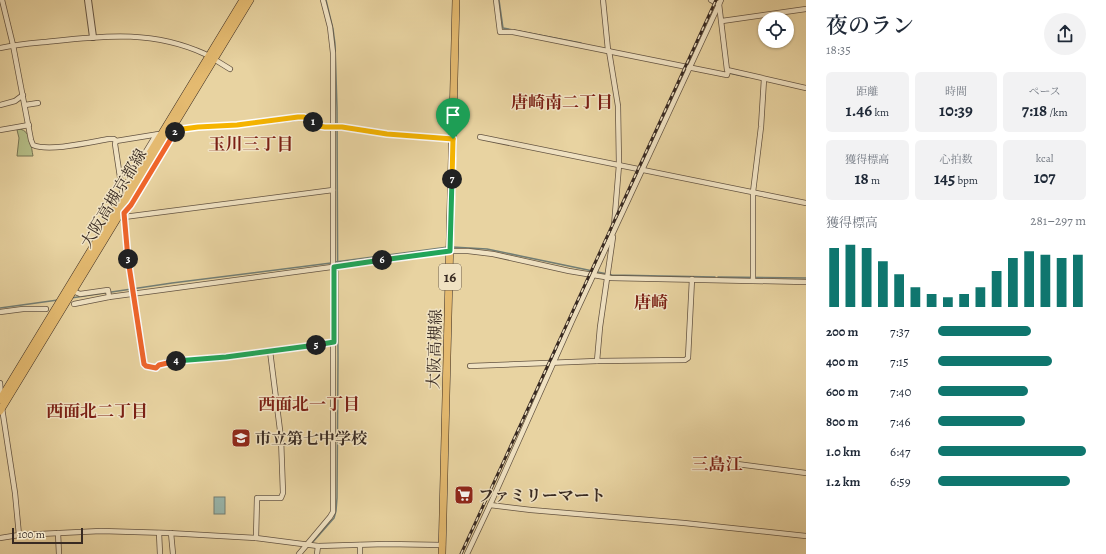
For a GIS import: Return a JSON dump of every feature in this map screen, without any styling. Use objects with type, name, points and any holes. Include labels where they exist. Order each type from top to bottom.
[{"type":"main road","name":"大阪高槻京都線","points":[[1,399],[122,194],[243,0]]},
{"type":"main road","name":"大阪高槻京都線","points":[[1,409],[73,291],[124,212],[250,0]]},
{"type":"main road","name":"大阪高槻線","points":[[442,554],[456,0]]},
{"type":"street","points":[[2,0],[13,45],[32,143],[35,146],[52,148],[109,139],[114,139],[116,142],[157,134],[122,194]]},
{"type":"street","points":[[88,0],[93,37]]},
{"type":"street","points":[[299,554],[333,512],[334,267],[332,42],[324,0]]},
{"type":"street","points":[[496,0],[500,32],[513,32],[609,50],[727,75],[728,71]]},
{"type":"street","points":[[597,361],[600,327],[614,232],[619,165],[618,106],[609,50],[604,0]]},
{"type":"street","points":[[711,0],[720,2]]},
{"type":"street","points":[[720,2],[728,71]]},
{"type":"street","points":[[467,554],[593,275],[720,2]]},
{"type":"street","points":[[722,21],[806,9]]},
{"type":"street","points":[[0,48],[13,45],[93,37],[128,36],[160,39],[179,43],[205,54]]},
{"type":"street","points":[[217,61],[230,69]]},
{"type":"street","points":[[728,71],[806,88]]},
{"type":"street","points":[[753,280],[753,192],[762,126],[764,79]]},
{"type":"street","points":[[0,105],[15,102],[23,95]]},
{"type":"street","points":[[25,105],[38,103]]},
{"type":"street","points":[[124,212],[131,205],[175,130],[237,125],[304,117],[310,119],[319,126],[342,127],[387,134],[453,139]]},
{"type":"street","points":[[0,130],[29,125]]},
{"type":"street","points":[[480,137],[806,203]]},
{"type":"street","points":[[116,142],[127,255],[144,364],[146,366],[156,368],[159,365],[174,361],[226,357],[334,342]]},
{"type":"street","points":[[124,212],[333,190]]},
{"type":"street","points":[[74,304],[133,293],[450,251],[468,251],[494,254],[607,278],[806,282]]},
{"type":"street","points":[[470,366],[597,361],[685,360],[688,358],[692,279]]},
{"type":"street","points":[[73,291],[80,294],[108,290],[109,297]]},
{"type":"street","points":[[0,312],[24,309],[46,309]]},
{"type":"street","points":[[256,538],[257,498],[281,498],[283,493],[281,438],[270,351]]},
{"type":"street","points":[[0,383],[1,409],[15,493],[19,535]]},
{"type":"street","points":[[737,464],[806,473]]},
{"type":"street","points":[[490,505],[806,536]]},
{"type":"street","points":[[0,538],[19,535],[101,531],[256,538],[318,546],[360,544],[443,545]]},
{"type":"street","points":[[58,533],[59,554]]},
{"type":"street","points":[[159,533],[160,554]]},
{"type":"street","points":[[171,533],[172,554]]},
{"type":"street","points":[[360,544],[360,554]]},
{"type":"street","points":[[317,554],[318,546]]},
{"type":"green space","points":[[17,130],[24,130],[28,136],[33,156],[17,156],[19,138]]},
{"type":"water","points":[[214,497],[225,497],[225,514],[214,514]]},
{"type":"waterway","points":[[312,543],[334,518],[337,498],[337,108],[335,44],[326,0]]},
{"type":"waterway","points":[[499,0],[503,28],[581,43]]},
{"type":"waterway","points":[[729,73],[747,77]]},
{"type":"waterway","points":[[335,262],[448,247]]},
{"type":"waterway","points":[[452,247],[487,249],[612,275],[715,277]]},
{"type":"waterway","points":[[71,298],[172,283],[331,263]]},
{"type":"waterway","points":[[718,277],[806,278]]},
{"type":"waterway","points":[[0,308],[58,300]]},
{"type":"railway","points":[[461,554],[716,0]]},
{"type":"place","name":"市立第七中学校","points":[[241,438]]},
{"type":"place","name":"ファミリーマート","points":[[464,495]]},
{"type":"district","name":"唐崎南二丁目","points":[[562,102]]},
{"type":"district","name":"玉川三丁目","points":[[251,144]]},
{"type":"district","name":"唐崎","points":[[651,302]]},
{"type":"district","name":"西面北一丁目","points":[[309,404]]},
{"type":"district","name":"西面北二丁目","points":[[97,411]]},
{"type":"district","name":"三島江","points":[[717,464]]},
{"type":"route","points":[[304,117],[310,119],[319,126],[325,127],[342,127],[387,134],[453,139],[450,251],[334,267],[334,342],[226,357],[174,361],[159,365],[156,368],[146,366],[144,364],[127,255],[124,213],[131,205],[175,130],[237,125],[304,117]]}]
